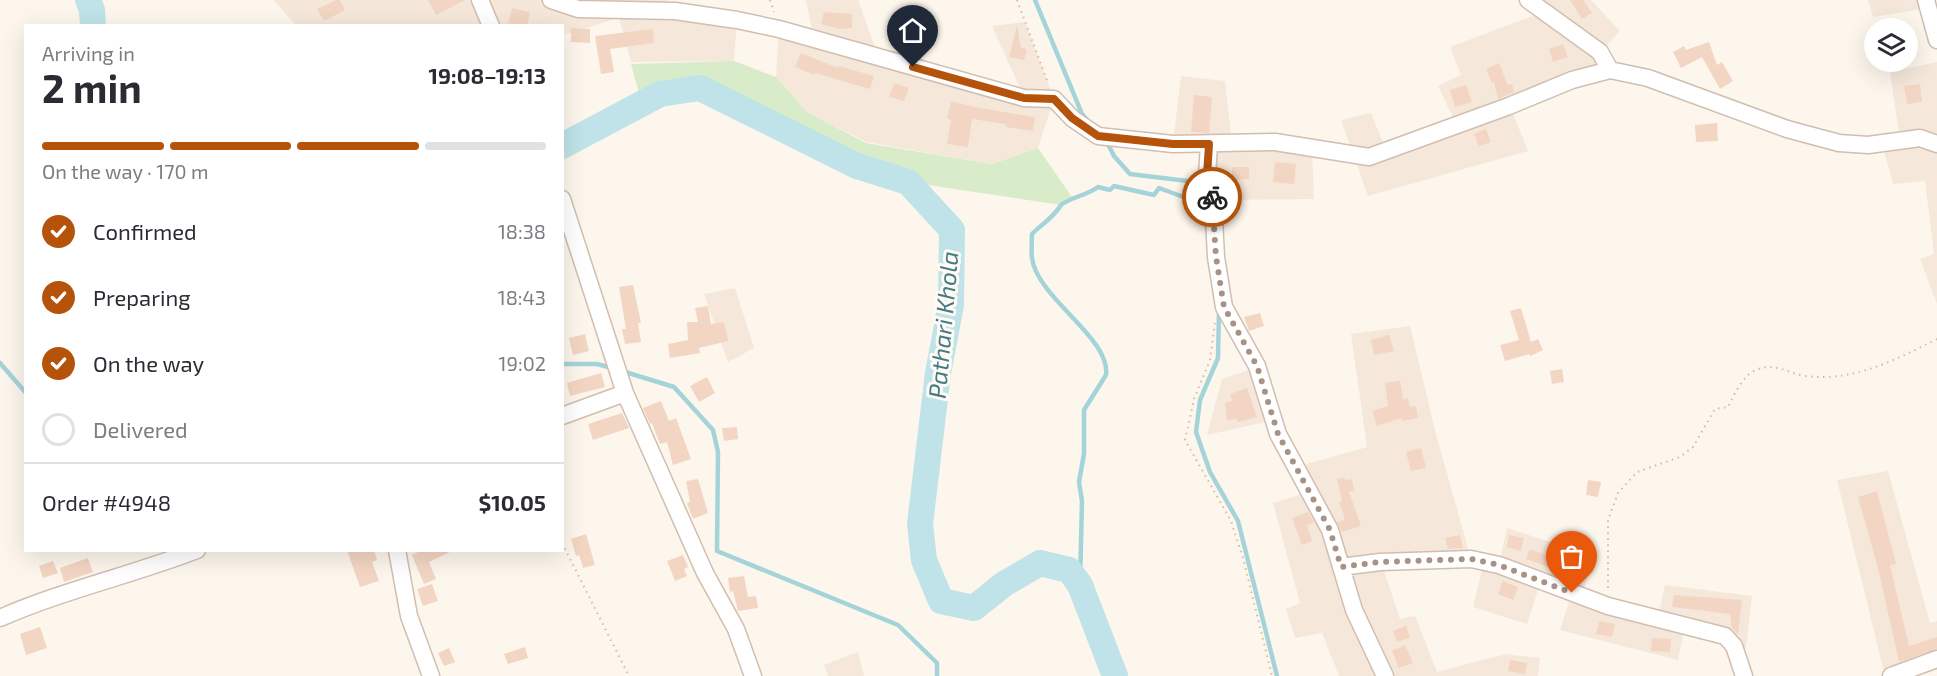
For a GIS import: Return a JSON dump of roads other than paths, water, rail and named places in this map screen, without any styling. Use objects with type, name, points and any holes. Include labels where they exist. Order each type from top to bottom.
[{"type":"street","points":[[480,0],[490,24]]},
{"type":"street","points":[[551,0],[578,9],[675,11],[737,20],[994,87],[1024,98],[1054,99],[1072,118],[1098,136],[1173,144],[1275,141],[1369,157],[1509,106],[1572,80],[1610,70],[1648,78],[1787,129],[1839,143],[1868,145],[1920,138],[1937,144]]},
{"type":"street","points":[[1528,0],[1600,52],[1610,70]]},
{"type":"street","points":[[1926,0],[1937,40]]},
{"type":"street","points":[[1209,144],[1207,176],[1213,200],[1216,257],[1224,307],[1257,366],[1278,434],[1330,530],[1354,610],[1385,676]]},
{"type":"street","points":[[564,205],[625,393],[705,573],[736,629],[753,676]]},
{"type":"street","points":[[564,415],[625,393]]},
{"type":"street","points":[[0,618],[25,607],[192,552]]},
{"type":"street","points":[[397,552],[409,616],[431,676]]},
{"type":"street","points":[[1341,567],[1380,562],[1471,559],[1499,565],[1608,606],[1725,636],[1734,646],[1744,676]]},
{"type":"street","points":[[1891,676],[1937,659]]},
{"type":"waterway","name":"Pathari Khola","points":[[88,0],[92,10],[93,24]]},
{"type":"waterway","points":[[1035,0],[1082,114],[1088,121]]},
{"type":"waterway","name":"Pathari Khola","points":[[564,145],[660,94],[700,88],[857,166],[908,182],[952,230],[951,305],[938,373],[920,524],[924,560],[941,601],[974,608],[1004,584],[1040,563],[1069,570],[1080,585],[1115,676]]},
{"type":"waterway","points":[[1107,142],[1114,156],[1130,174],[1204,183]]},
{"type":"waterway","points":[[1061,205],[1098,187],[1110,190],[1114,186],[1154,195],[1159,188],[1189,199],[1189,206],[1209,208]]},
{"type":"waterway","points":[[1061,205],[1032,234],[1032,258],[1037,273],[1046,288],[1097,347],[1104,361],[1106,375],[1084,410],[1084,454],[1079,482],[1082,501],[1080,585]]},
{"type":"waterway","points":[[1219,310],[1218,358],[1200,400],[1196,432],[1210,472],[1238,521],[1277,676]]},
{"type":"waterway","points":[[0,363],[24,391]]},
{"type":"waterway","points":[[564,364],[597,364],[612,368]]},
{"type":"waterway","points":[[622,371],[674,387],[713,430],[718,452],[717,551],[898,625],[937,663],[937,676]]}]
